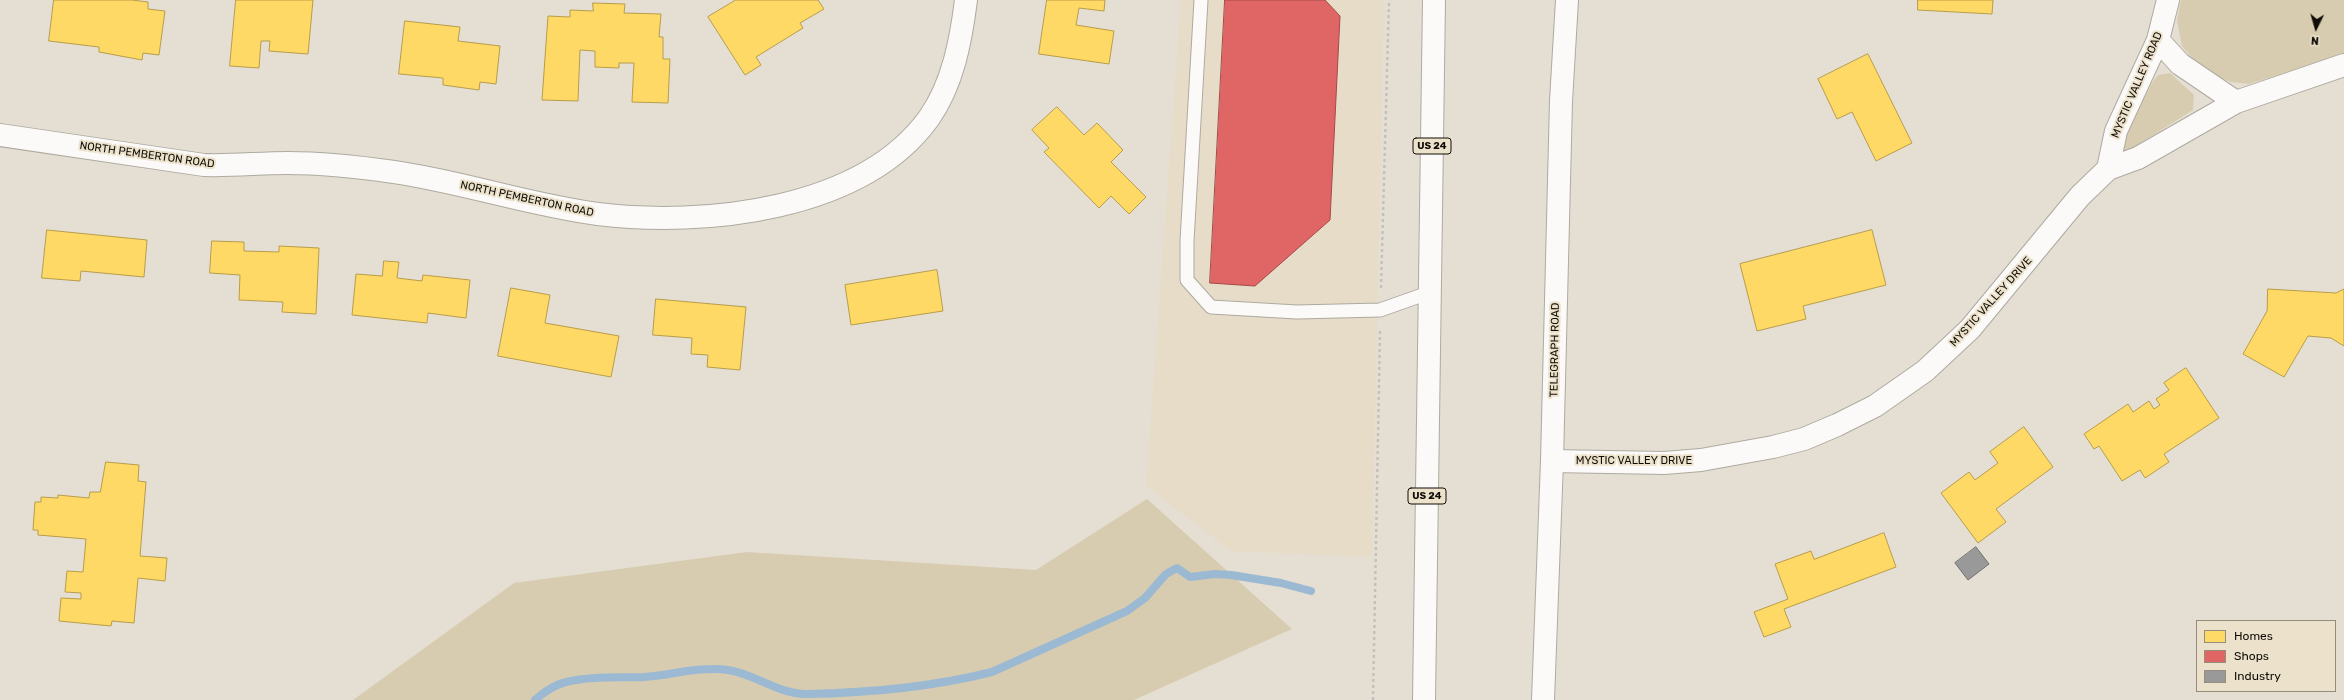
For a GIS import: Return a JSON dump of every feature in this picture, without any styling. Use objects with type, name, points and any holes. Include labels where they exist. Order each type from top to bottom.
[{"type":"main road","name":"NORTH PEMBERTON ROAD","points":[[0,135],[204,165],[295,163],[396,172],[525,201],[598,214],[659,218],[743,212],[789,204],[826,192],[888,158],[912,137],[929,118],[942,96],[952,70],[963,25],[966,0]]},
{"type":"main road","name":"US 24","points":[[1424,700],[1434,0]]},
{"type":"main road","name":"TELEGRAPH ROAD","points":[[1543,700],[1552,461],[1561,101],[1567,0]]},
{"type":"main road","name":"MYSTIC VALLEY ROAD","points":[[2108,169],[2116,131],[2158,40],[2168,0]]},
{"type":"main road","points":[[2158,40],[2180,64],[2236,102]]},
{"type":"main road","name":"MYSTIC VALLEY DRIVE","points":[[1552,461],[1664,463],[1736,455],[1804,439],[1837,425],[1875,406],[1925,371],[1970,328],[2080,196],[2108,169],[2138,158],[2236,102],[2344,64]]},
{"type":"lane","points":[[1201,0],[1187,234],[1187,280],[1211,307],[1297,312],[1380,310],[1431,292]]},
{"type":"path","points":[[1372,700],[1380,310],[1389,0]]},
{"type":"shaded area","points":[[1181,0],[1384,0],[1372,557],[1231,551],[1146,486]]},
{"type":"shaded area","points":[[2181,0],[2344,0],[2344,54],[2249,84],[2231,82],[2213,75],[2197,64],[2182,46],[2177,21]]},
{"type":"shaded area","points":[[2170,73],[2194,95],[2193,110],[2126,152],[2119,148],[2152,83],[2158,75]]},
{"type":"shaded area","points":[[1147,499],[1292,629],[1134,700],[353,700],[514,583],[747,552],[1036,570]]},
{"type":"building: Homes","points":[[54,0],[132,0],[148,2],[148,9],[165,11],[159,55],[143,53],[142,60],[99,52],[99,47],[49,41]]},
{"type":"building: Homes","points":[[236,0],[313,0],[308,54],[269,51],[270,41],[261,41],[259,68],[230,66]]},
{"type":"building: Homes","points":[[736,0],[818,0],[824,9],[800,23],[803,28],[756,57],[761,65],[745,75],[708,17]]},
{"type":"building: Homes","points":[[1047,0],[1105,0],[1104,11],[1079,8],[1076,25],[1114,31],[1109,64],[1039,54]]},
{"type":"building: Homes","points":[[1918,0],[1993,0],[1992,14],[1918,10]]},
{"type":"building: Homes","points":[[593,3],[625,4],[624,13],[661,14],[659,37],[663,37],[663,59],[670,59],[668,103],[632,102],[634,63],[619,63],[619,68],[595,67],[595,51],[580,50],[578,101],[542,100],[548,16],[570,17],[570,10],[593,11]]},
{"type":"building: Homes","points":[[405,21],[460,27],[458,41],[500,46],[496,84],[480,82],[479,90],[443,85],[443,78],[399,74]]},
{"type":"building: Homes","points":[[1868,54],[1912,143],[1876,161],[1852,112],[1837,119],[1818,79]]},
{"type":"building: Homes","points":[[1057,107],[1084,135],[1097,123],[1123,150],[1111,162],[1146,197],[1129,214],[1111,196],[1099,208],[1044,152],[1049,148],[1032,130]]},
{"type":"building: Homes","points":[[47,230],[147,240],[144,277],[81,271],[80,281],[42,278]]},
{"type":"building: Homes","points":[[1872,230],[1886,285],[1803,306],[1806,319],[1757,331],[1740,264]]},
{"type":"building: Homes","points":[[212,241],[244,242],[244,251],[279,252],[279,246],[319,248],[316,314],[282,312],[283,302],[239,300],[240,275],[210,273]]},
{"type":"building: Homes","points":[[384,261],[399,262],[397,278],[422,281],[423,275],[470,280],[466,318],[428,313],[427,323],[352,315],[356,274],[382,276]]},
{"type":"building: Homes","points":[[937,270],[943,311],[851,325],[845,285]]},
{"type":"building: Homes","points":[[511,288],[550,295],[545,323],[619,336],[611,377],[498,356]]},
{"type":"building: Homes","points":[[2268,289],[2336,293],[2344,289],[2344,346],[2331,338],[2308,336],[2284,377],[2243,354],[2267,311]]},
{"type":"building: Homes","points":[[656,299],[746,307],[740,370],[707,367],[708,355],[691,354],[692,338],[653,335]]},
{"type":"building: Homes","points":[[2186,368],[2219,418],[2164,454],[2169,462],[2145,478],[2140,470],[2122,481],[2099,446],[2094,449],[2084,434],[2128,404],[2133,412],[2149,401],[2154,409],[2160,405],[2156,399],[2169,390],[2164,383]]},
{"type":"building: Homes","points":[[2024,427],[2053,467],[1996,509],[2006,522],[1978,543],[1941,493],[1969,472],[1975,480],[1998,463],[1990,452]]},
{"type":"building: Homes","points":[[106,462],[139,465],[138,481],[146,482],[140,556],[167,558],[165,581],[138,578],[134,623],[112,621],[111,626],[59,621],[61,598],[81,599],[81,593],[65,592],[67,571],[83,572],[86,539],[38,535],[38,530],[33,530],[35,502],[41,502],[41,497],[58,498],[58,495],[89,498],[90,492],[100,492]]},
{"type":"building: Homes","points":[[1884,533],[1896,567],[1784,609],[1791,627],[1764,637],[1754,612],[1788,599],[1775,564],[1811,551],[1814,559]]},
{"type":"building: Shops","points":[[1225,0],[1325,0],[1340,16],[1330,220],[1255,286],[1210,283]]},
{"type":"building: Industry","points":[[1976,547],[1989,564],[1968,580],[1955,563]]},
{"type":"waterway","points":[[535,700],[553,687],[562,683],[576,680],[644,677],[707,669],[738,672],[786,691],[806,694],[876,691],[946,682],[992,672],[1127,611],[1145,598],[1166,574],[1177,568],[1190,577],[1215,574],[1231,575],[1281,583],[1311,591]]}]
